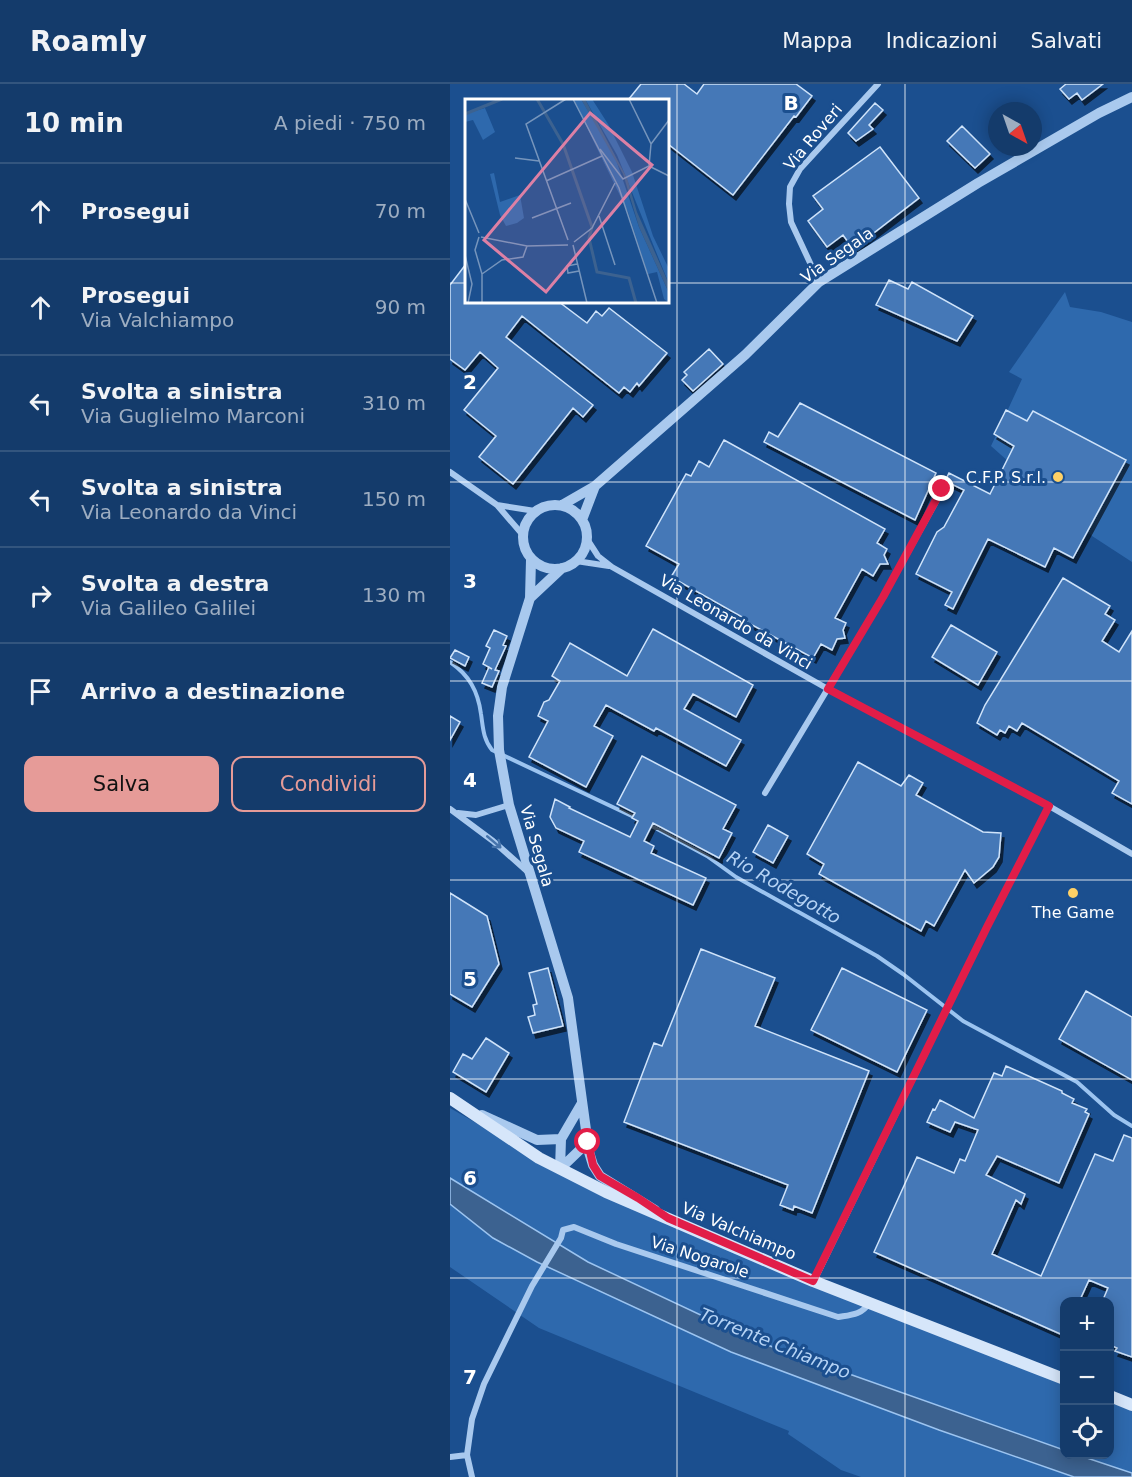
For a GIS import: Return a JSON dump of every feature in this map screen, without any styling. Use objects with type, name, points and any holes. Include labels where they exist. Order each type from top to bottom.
[{"type":"main road","name":"Via Valchiampo","points":[[450,1098],[539,1158],[606,1192],[813,1281],[1060,1376]]},
{"type":"main road","points":[[1114,1398],[1132,1405]]},
{"type":"street","name":"Via Roveri","points":[[819,282],[791,222],[790,187],[800,169],[878,84]]},
{"type":"street","name":"Via Segala","points":[[535,511],[553,505],[562,505],[595,486],[745,355],[819,282],[978,183],[1099,113],[1132,97]]},
{"type":"street","points":[[450,472],[497,505],[522,534],[529,517],[535,511]]},
{"type":"street","name":"Via Segala","points":[[582,520],[595,486]]},
{"type":"street","points":[[765,793],[883,597],[942,489]]},
{"type":"street","points":[[497,505],[535,511]]},
{"type":"street","points":[[562,505],[577,513],[582,520],[587,539],[576,561]]},
{"type":"street","name":"Via Segala","points":[[522,534],[523,544],[531,560],[530,598],[502,687],[498,716],[499,750],[509,805],[568,998],[591,1158],[600,1176],[668,1218]]},
{"type":"street","name":"Via Leonardo da Vinci","points":[[587,539],[598,556],[612,567],[828,689],[1049,806],[1132,854]]},
{"type":"street","points":[[531,560],[551,569],[562,568]]},
{"type":"street","name":"Via Segala","points":[[530,598],[562,568],[576,561]]},
{"type":"street","name":"Via Leonardo da Vinci","points":[[576,561],[612,567]]},
{"type":"street","points":[[457,813],[476,815],[509,805]]},
{"type":"street","points":[[813,1281],[1049,806]]},
{"type":"street","points":[[450,809],[493,841],[529,873]]},
{"type":"street","points":[[560,1169],[561,1139],[582,1103]]},
{"type":"street","points":[[462,1106],[537,1140],[561,1139]]},
{"type":"street","points":[[560,1169],[588,1142]]},
{"type":"street","name":"Via Nogarole","points":[[467,1455],[472,1419],[484,1384],[532,1287],[561,1238],[563,1230],[574,1227],[616,1244],[838,1317],[856,1314],[869,1302]]},
{"type":"street","points":[[450,1457],[467,1455],[472,1477]]},
{"type":"shaded area","points":[[1065,292],[1070,307],[1101,312],[1132,322],[1132,562],[1092,536],[991,446],[1022,379],[1009,372]]},
{"type":"shaded area","points":[[450,1108],[592,1189],[1060,1375],[1060,1449],[756,1341],[588,1262],[450,1178]]},
{"type":"shaded area","points":[[450,1178],[588,1262],[756,1341],[1060,1449],[1060,1459],[1090,1459],[1132,1473],[1132,1477],[1074,1477],[939,1430],[731,1352],[537,1262],[493,1238],[450,1204]]},
{"type":"shaded area","points":[[450,1204],[493,1238],[939,1430],[1074,1477],[861,1477],[841,1470],[788,1434],[789,1431],[539,1328],[450,1267]]},
{"type":"shaded area","points":[[1114,1397],[1132,1404],[1132,1473],[1091,1459],[1114,1459]]},
{"type":"building","points":[[641,84],[684,84],[697,94],[704,84],[796,84],[812,96],[733,195],[669,145],[669,99],[629,99]]},
{"type":"building","points":[[1066,84],[1103,84],[1082,100],[1077,93],[1069,99],[1060,89]]},
{"type":"building","points":[[875,103],[883,110],[869,125],[873,129],[856,141],[848,133]]},
{"type":"building","points":[[962,126],[988,152],[988,156],[975,168],[947,141]]},
{"type":"building","points":[[880,147],[919,198],[853,249],[843,235],[827,247],[808,221],[823,209],[813,196]]},
{"type":"building","points":[[465,265],[465,303],[560,303],[587,323],[596,311],[602,316],[609,308],[667,353],[639,386],[637,383],[630,392],[624,387],[619,393],[522,316],[506,337],[593,405],[583,417],[573,408],[513,484],[479,457],[496,436],[464,410],[498,368],[480,352],[465,370],[450,359],[450,285]]},
{"type":"building","points":[[889,280],[908,289],[912,282],[973,316],[957,341],[876,305]]},
{"type":"building","points":[[709,349],[723,364],[693,391],[682,380],[687,375],[684,372]]},
{"type":"building","points":[[800,403],[936,473],[915,520],[764,442],[769,432],[778,437]]},
{"type":"building","points":[[1006,410],[1027,421],[1033,411],[1126,460],[1073,558],[1054,548],[1045,567],[988,539],[953,609],[945,605],[952,592],[916,574],[937,532],[944,527],[964,490],[945,481],[949,473],[990,494],[1014,446],[994,434]]},
{"type":"building","points":[[724,440],[885,529],[877,543],[887,549],[884,555],[888,564],[880,564],[873,576],[862,569],[835,618],[846,623],[843,630],[845,638],[837,639],[832,650],[821,644],[813,658],[743,620],[744,618],[671,577],[679,564],[646,546],[686,474],[691,476],[699,461],[709,467]]},
{"type":"building","points":[[1063,578],[1110,606],[1105,614],[1115,620],[1102,641],[1119,652],[1132,631],[1132,804],[1112,793],[1119,781],[1022,723],[1017,731],[1009,726],[1005,733],[1000,730],[997,735],[977,723],[985,705]]},
{"type":"building","points":[[951,625],[997,652],[978,685],[932,657]]},
{"type":"building","points":[[653,629],[753,685],[736,717],[693,694],[684,709],[741,740],[726,766],[656,728],[654,731],[606,705],[594,726],[613,736],[586,787],[529,757],[548,721],[538,716],[544,702],[549,700],[560,681],[552,676],[570,643],[627,676]]},
{"type":"building","points":[[494,630],[507,636],[503,645],[506,646],[495,670],[499,671],[492,687],[482,683],[489,667],[483,664],[490,648],[486,646]]},
{"type":"building","points":[[455,650],[469,657],[465,666],[450,658]]},
{"type":"building","points":[[450,716],[460,722],[450,740]]},
{"type":"building","points":[[642,756],[736,805],[723,829],[732,833],[719,858],[653,823],[644,841],[654,846],[651,853],[706,878],[693,905],[579,852],[584,841],[556,828],[550,817],[555,799],[630,837],[638,821],[632,818],[635,813],[617,804]]},
{"type":"building","points":[[858,762],[901,786],[909,775],[923,783],[916,795],[983,832],[1001,833],[999,857],[993,867],[974,883],[965,870],[934,926],[926,921],[921,931],[819,874],[824,864],[807,854]]},
{"type":"building","points":[[768,825],[788,836],[773,863],[753,852]]},
{"type":"building","points":[[450,893],[487,916],[499,964],[472,1007],[450,994]]},
{"type":"building","points":[[701,949],[775,978],[755,1026],[869,1071],[812,1213],[794,1206],[793,1210],[780,1205],[788,1185],[624,1122],[654,1043],[662,1046]]},
{"type":"building","points":[[548,968],[563,1026],[533,1033],[528,1017],[535,1015],[533,1005],[537,1004],[529,973]]},
{"type":"building","points":[[842,968],[927,1010],[897,1072],[811,1030]]},
{"type":"building","points":[[1086,991],[1132,1017],[1132,1080],[1059,1039]]},
{"type":"building","points":[[486,1038],[509,1053],[486,1092],[453,1072],[463,1054],[472,1059]]},
{"type":"building","points":[[1006,1066],[1062,1091],[1074,1099],[1072,1103],[1087,1109],[1085,1112],[1089,1114],[1059,1183],[997,1156],[986,1175],[1025,1194],[1021,1204],[1016,1200],[992,1254],[1041,1276],[1095,1154],[1113,1161],[1124,1135],[1132,1138],[1132,1357],[1115,1351],[1117,1348],[1114,1347],[1114,1297],[1104,1297],[1108,1288],[1089,1280],[1081,1297],[1060,1297],[1060,1334],[874,1252],[917,1157],[954,1173],[960,1159],[965,1161],[978,1130],[955,1122],[950,1132],[927,1122],[933,1109],[935,1110],[940,1100],[974,1118],[994,1073],[1002,1076]]},
{"type":"waterway","name":"Rio Rodegotto","points":[[450,662],[462,672],[475,691],[485,737],[492,750],[636,818]]},
{"type":"waterway","name":"Rio Rodegotto","points":[[648,824],[707,856],[736,877],[877,956],[963,1021],[1077,1082],[1114,1115],[1132,1126]]},
{"type":"place","name":"C.F.P. S.r.l.","points":[[1058,477]]},
{"type":"place","name":"The Game","points":[[1073,893]]},
{"type":"route","points":[[588,1142],[593,1165],[600,1176],[668,1218],[813,1281],[1049,806],[828,689],[883,597],[942,489]]},
{"type":"water label","name":"Torrente Chiampo","points":[[775,1343]]}]
